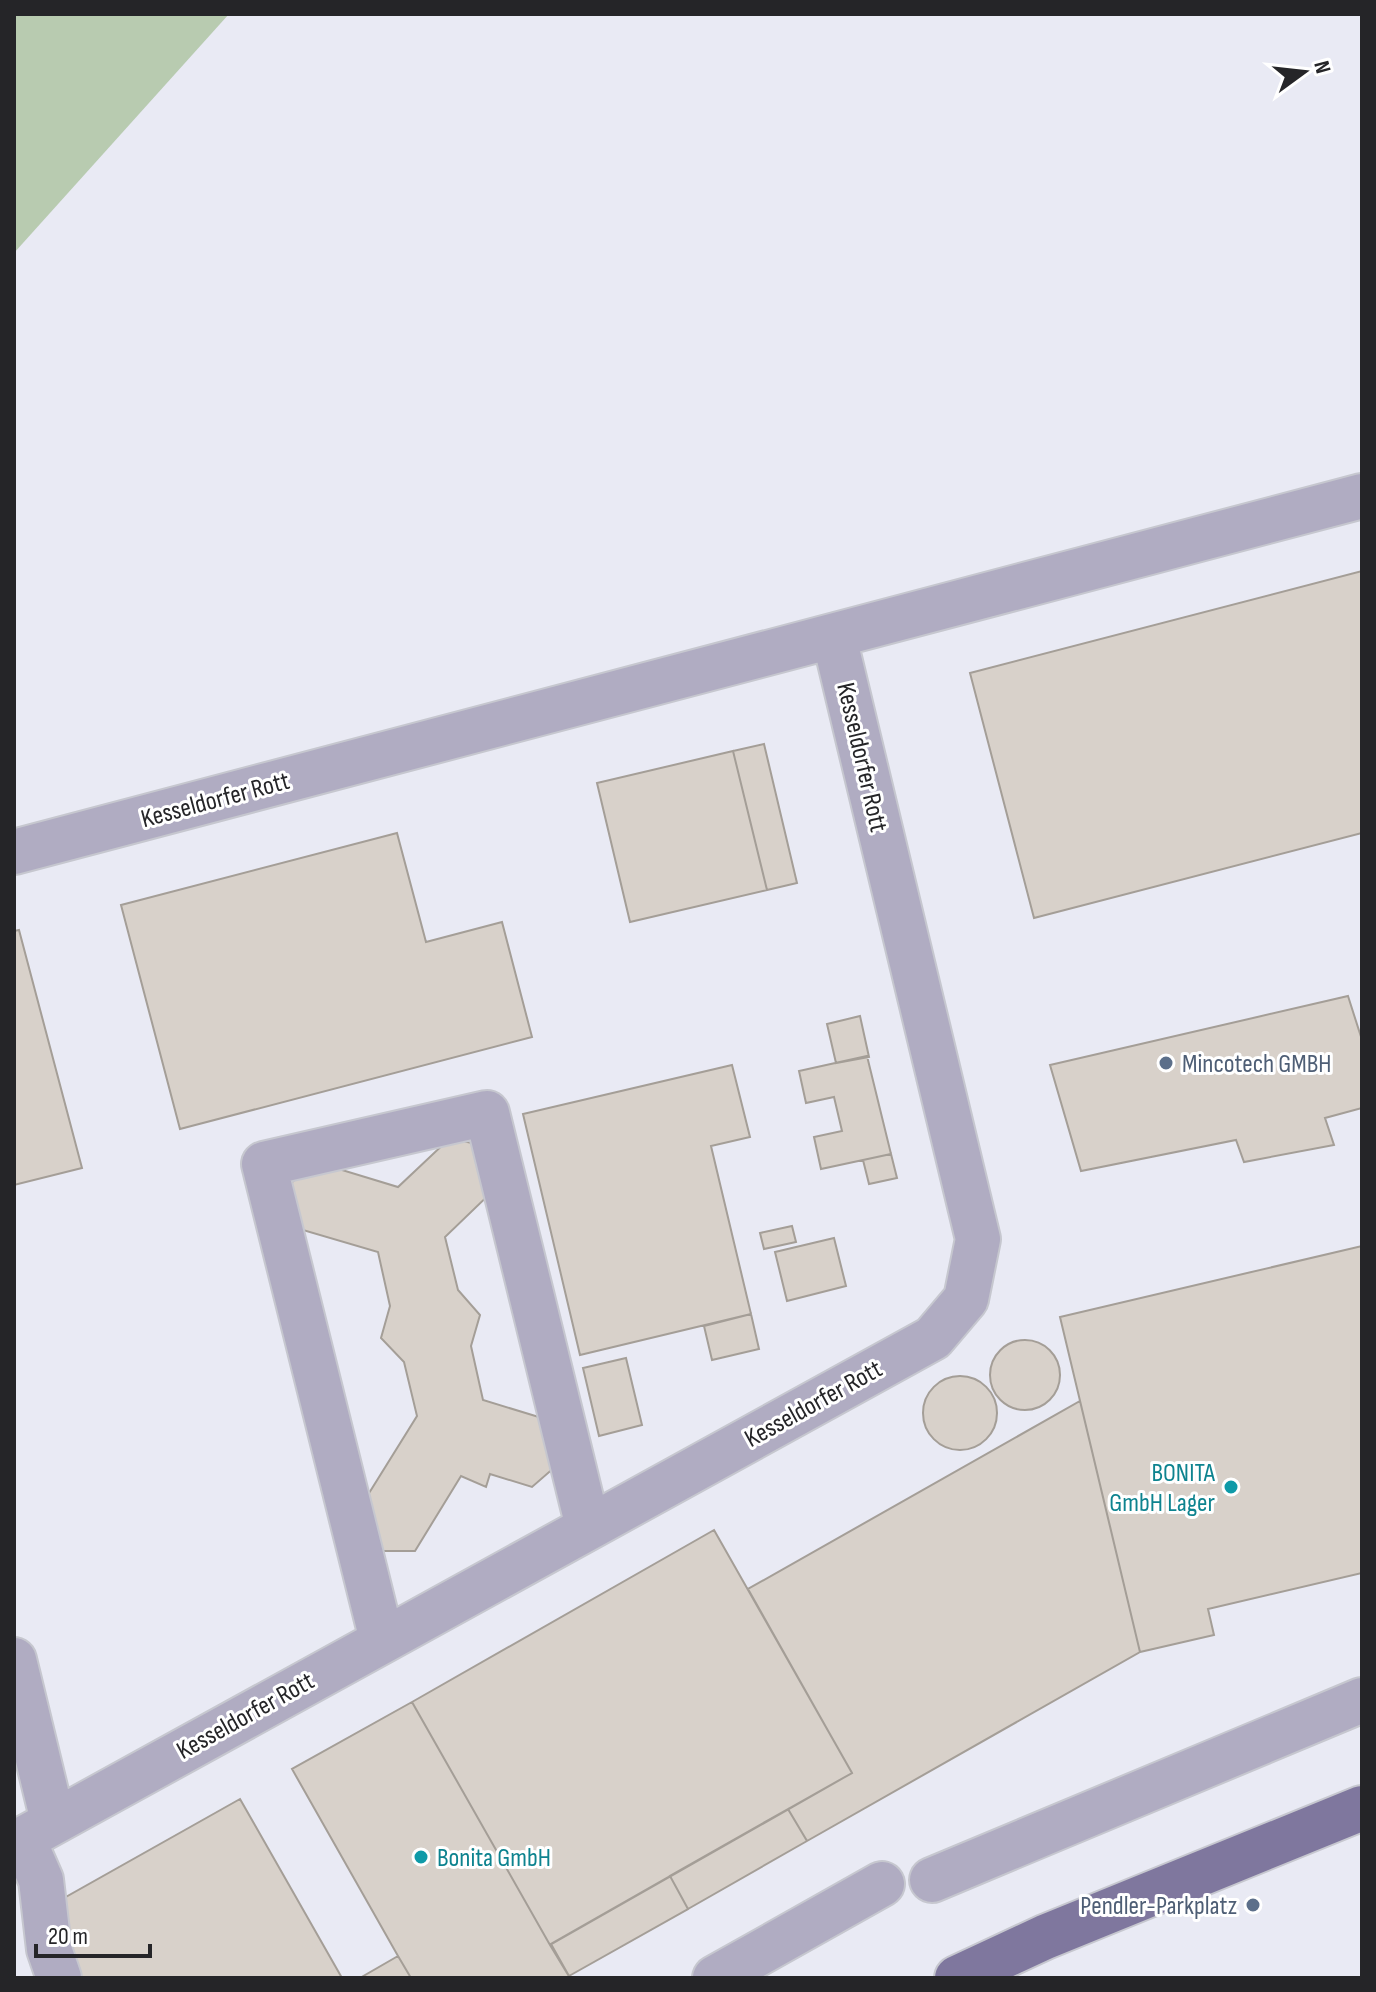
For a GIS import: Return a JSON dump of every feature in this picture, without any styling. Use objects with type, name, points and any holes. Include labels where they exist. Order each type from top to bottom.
[{"type":"main road","points":[[957,1978],[1045,1937],[1362,1808]]},
{"type":"street","name":"Kesseldorfer Rott","points":[[14,852],[1362,496]]},
{"type":"street","name":"Kesseldorfer Rott","points":[[30,1835],[933,1338],[966,1299],[978,1239],[834,637]]},
{"type":"street","points":[[382,1640],[264,1164],[487,1113],[588,1527]]},
{"type":"street","points":[[14,1660],[30,1835],[41,1880],[49,1949],[59,1978]]},
{"type":"street","points":[[932,1880],[1362,1700]]},
{"type":"street","points":[[715,1978],[882,1884]]},
{"type":"green space","points":[[14,14],[229,14],[14,253]]},
{"type":"building","points":[[1362,571],[1362,833],[1034,918],[970,673]]},
{"type":"building","points":[[764,744],[797,883],[767,890],[733,751]]},
{"type":"building","points":[[733,751],[767,890],[630,922],[597,783]]},
{"type":"building","points":[[397,833],[426,942],[502,922],[532,1037],[180,1129],[121,905]]},
{"type":"building","points":[[19,930],[82,1168],[14,1185],[14,931]]},
{"type":"building","points":[[1348,996],[1362,1040],[1362,1108],[1325,1118],[1334,1145],[1244,1162],[1236,1140],[1081,1171],[1050,1065]]},
{"type":"building","points":[[860,1016],[869,1057],[836,1063],[827,1024]]},
{"type":"building","points":[[867,1056],[891,1154],[821,1169],[814,1137],[842,1131],[834,1097],[806,1103],[799,1071]]},
{"type":"building","points":[[732,1065],[750,1137],[711,1146],[751,1314],[580,1355],[523,1114]]},
{"type":"building","points":[[450,1138],[489,1147],[497,1187],[445,1237],[458,1290],[480,1315],[471,1346],[483,1400],[552,1421],[563,1460],[532,1487],[490,1474],[486,1487],[461,1476],[415,1551],[374,1551],[356,1514],[417,1416],[404,1362],[381,1338],[390,1306],[378,1252],[296,1228],[285,1188],[316,1162],[398,1187]]},
{"type":"building","points":[[891,1154],[897,1178],[869,1184],[863,1160]]},
{"type":"building","points":[[792,1226],[796,1242],[764,1249],[760,1233]]},
{"type":"building","points":[[834,1238],[846,1286],[787,1301],[775,1252]]},
{"type":"building","name":"BONITA GmbH Lager","points":[[1362,1246],[1362,1573],[1208,1609],[1214,1635],[1140,1652],[1060,1317]]},
{"type":"building","points":[[751,1314],[759,1349],[712,1360],[704,1326]]},
{"type":"building","points":[[1025,1340],[1050,1350],[1060,1375],[1050,1400],[1025,1410],[1000,1400],[990,1375],[1000,1350]]},
{"type":"building","points":[[626,1358],[642,1425],[599,1436],[583,1368]]},
{"type":"building","points":[[960,1376],[974,1379],[986,1387],[994,1399],[997,1413],[994,1427],[986,1439],[974,1447],[960,1450],[946,1447],[934,1439],[926,1427],[923,1413],[926,1399],[934,1387],[946,1379]]},
{"type":"building","points":[[1080,1401],[1140,1652],[807,1841],[788,1809],[852,1773],[748,1589]]},
{"type":"building","points":[[714,1530],[852,1773],[550,1945],[412,1702]]},
{"type":"building","name":"Bonita GmbH","points":[[412,1702],[570,1978],[411,1978],[398,1956],[292,1769]]},
{"type":"building","points":[[240,1799],[342,1978],[73,1978],[57,1902]]},
{"type":"building","points":[[788,1809],[807,1841],[688,1909],[670,1876]]},
{"type":"building","points":[[670,1876],[688,1909],[569,1976],[551,1944]]},
{"type":"building","points":[[398,1956],[411,1978],[360,1978]]},
{"type":"place","name":"Mincotech GMBH","points":[[1166,1063]]},
{"type":"place","name":"BONITA GmbH Lager","points":[[1231,1487]]},
{"type":"place","name":"Bonita GmbH","points":[[421,1857]]},
{"type":"place","name":"Pendler-Parkplatz","points":[[1253,1905]]}]
